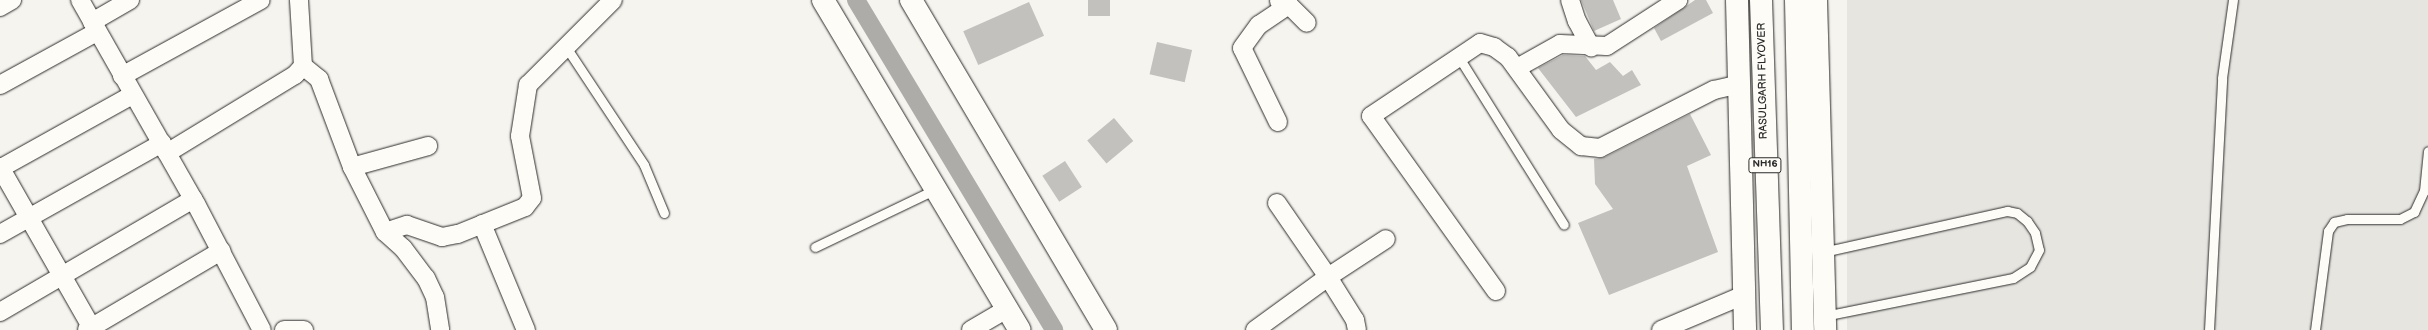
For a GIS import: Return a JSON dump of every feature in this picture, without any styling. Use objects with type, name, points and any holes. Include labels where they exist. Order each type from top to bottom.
[{"type":"main road","points":[[823,0],[1020,330]]},
{"type":"main road","points":[[911,0],[1106,330]]},
{"type":"main road","points":[[1736,0],[1745,330]]},
{"type":"main road","name":"RASULGARH FLYOVER","points":[[1761,0],[1772,330]]},
{"type":"main road","points":[[1796,0],[1803,330]]},
{"type":"main road","points":[[1816,0],[1825,323]]},
{"type":"street","points":[[0,7],[12,0]]},
{"type":"street","points":[[80,0],[193,199],[262,330]]},
{"type":"street","points":[[0,85],[94,27],[130,0]]},
{"type":"street","points":[[122,76],[261,0]]},
{"type":"street","points":[[299,0],[303,66],[318,79],[352,167],[385,232],[403,248],[426,278],[434,297],[440,330]]},
{"type":"street","points":[[385,232],[407,225],[442,237],[482,224],[525,207],[532,198],[521,142],[524,99],[528,85],[614,0]]},
{"type":"street","points":[[1570,0],[1577,21],[1591,47]]},
{"type":"street","points":[[1517,68],[1560,44],[1576,42],[1591,47],[1607,46],[1678,0]]},
{"type":"street","points":[[1278,122],[1242,48],[1259,25],[1283,2],[1307,23]]},
{"type":"street","points":[[1496,291],[1370,116],[1418,87],[1458,56],[1480,44],[1494,47],[1517,68],[1561,130],[1581,146],[1600,148],[1714,90],[1739,84]]},
{"type":"street","points":[[0,234],[284,84],[303,66]]},
{"type":"street","points":[[132,94],[0,168],[61,274],[90,329],[221,251]]},
{"type":"street","points":[[352,167],[428,146]]},
{"type":"street","points":[[0,312],[61,274],[193,199]]},
{"type":"street","points":[[1277,202],[1355,320],[1357,330]]},
{"type":"street","points":[[482,224],[526,330]]},
{"type":"street","points":[[1255,330],[1328,277],[1386,239]]},
{"type":"street","points":[[1661,330],[1744,295]]},
{"type":"street","points":[[971,330],[1008,308]]},
{"type":"street","points":[[284,330],[304,330]]},
{"type":"lane","points":[[2209,330],[2222,78],[2233,0]]},
{"type":"lane","points":[[566,46],[644,165],[664,213]]},
{"type":"lane","points":[[1458,56],[1564,225]]},
{"type":"lane","points":[[2315,330],[2328,231],[2334,222],[2347,219],[2400,219],[2414,212],[2424,191],[2428,151]]},
{"type":"lane","points":[[815,247],[936,189]]},
{"type":"lane","points":[[1823,252],[2006,211],[2017,213],[2027,222],[2036,233],[2039,250],[2030,267],[2013,278],[1825,323]]},
{"type":"shaded area","points":[[1847,0],[2428,0],[2428,330],[1847,330]]},
{"type":"building","points":[[1088,0],[1110,0],[1110,16],[1088,16]]},
{"type":"building","points":[[1581,0],[1613,0],[1621,19],[1594,31]]},
{"type":"building","points":[[1695,0],[1706,0],[1713,13],[1661,41],[1654,28]]},
{"type":"building","points":[[1029,2],[1044,36],[978,65],[963,31]]},
{"type":"building","points":[[1157,42],[1192,50],[1185,82],[1150,74]]},
{"type":"building","points":[[1563,55],[1585,56],[1596,70],[1610,62],[1623,76],[1632,70],[1641,85],[1576,117],[1538,68]]},
{"type":"building","points":[[1690,114],[1711,155],[1687,166],[1718,252],[1609,295],[1578,223],[1613,209],[1595,184],[1594,159],[1605,157]]},
{"type":"building","points":[[1114,118],[1133,141],[1106,163],[1087,140]]},
{"type":"building","points":[[1065,161],[1082,187],[1059,202],[1042,176]]},
{"type":"waterway","points":[[856,0],[1054,330]]}]
